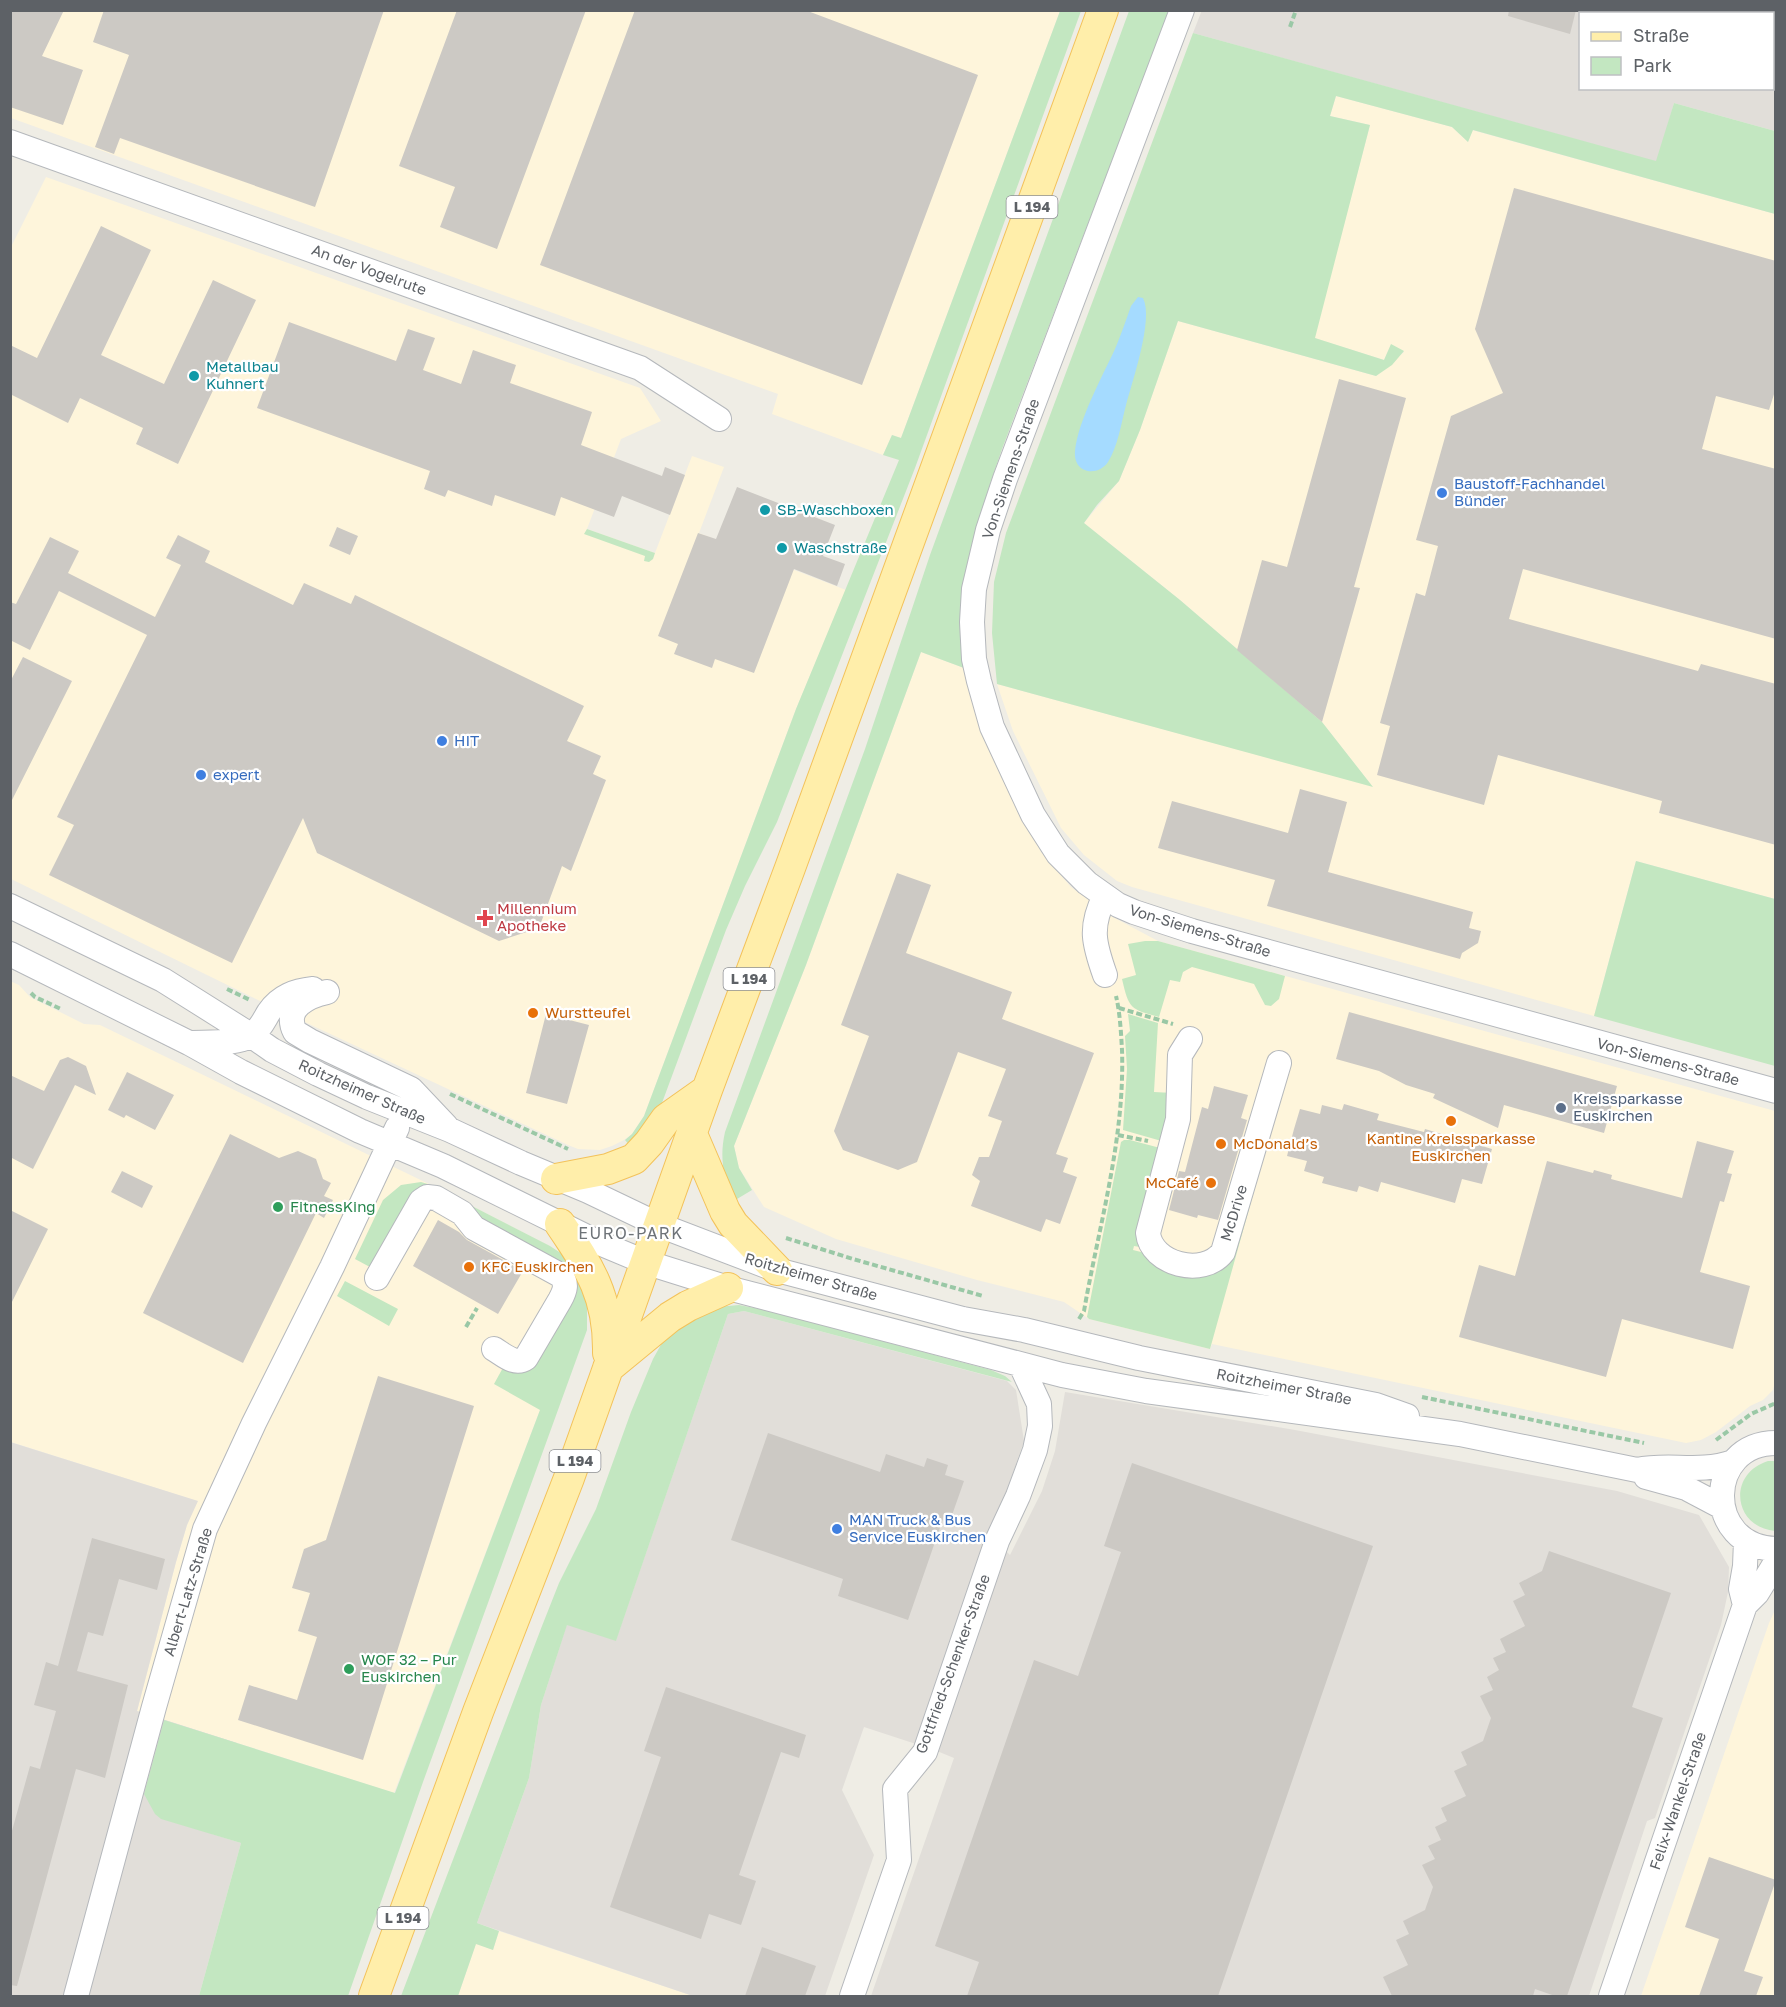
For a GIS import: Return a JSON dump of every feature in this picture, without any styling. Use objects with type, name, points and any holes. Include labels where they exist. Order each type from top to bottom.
[{"type":"main road","name":"L 194","points":[[374,1996],[478,1712],[569,1478],[707,1090],[1103,10]]},
{"type":"main road","points":[[556,1179],[609,1169],[634,1159],[666,1119],[707,1090]]},
{"type":"main road","points":[[692,1134],[725,1211],[733,1224],[777,1270]]},
{"type":"main road","name":"L 194","points":[[560,1224],[589,1267],[599,1290],[608,1340],[608,1368]]},
{"type":"main road","points":[[608,1368],[670,1317],[687,1306],[728,1288]]},
{"type":"street","name":"Von-Siemens-Straße","points":[[1182,10],[999,495],[983,550],[973,607],[972,639],[978,681],[1003,754],[1033,815],[1053,847],[1072,869],[1105,896],[1134,912],[1203,934],[1776,1091]]},
{"type":"street","name":"An der Vogelrute","points":[[10,142],[640,368],[719,419]]},
{"type":"street","points":[[1105,896],[1097,911],[1094,933],[1105,975]]},
{"type":"street","name":"Roitzheimer Straße","points":[[10,906],[163,980],[272,1050],[318,1074],[588,1191],[659,1225],[777,1270],[963,1319],[1024,1330],[1139,1359],[1376,1405],[1460,1434]]},
{"type":"street","name":"Roitzheimer Straße","points":[[10,954],[360,1131],[443,1166],[560,1224],[645,1262],[728,1288],[1021,1365],[1146,1391],[1460,1434],[1637,1470],[1652,1467],[1717,1468],[1733,1462],[1747,1450],[1772,1438]]},
{"type":"street","points":[[189,1043],[241,1040],[252,1036],[280,1000],[291,993],[316,988],[327,992],[302,1001],[295,1009],[292,1020],[295,1032],[411,1089],[450,1130]]},
{"type":"street","name":"McDrive","points":[[1184,1033],[1180,1055],[1178,1119],[1148,1233],[1152,1248],[1157,1252],[1166,1258],[1194,1267],[1212,1263],[1222,1252],[1279,1063]]},
{"type":"street","name":"Albert-Latz-Straße","points":[[76,1996],[205,1529],[405,1112]]},
{"type":"street","points":[[377,1278],[420,1201],[428,1197],[436,1198],[458,1210],[474,1228],[560,1275],[565,1282],[565,1290],[560,1300],[526,1358],[522,1361],[514,1360],[494,1349]]},
{"type":"street","name":"Gottfried-Schenker-Straße","points":[[852,1996],[899,1860],[895,1790],[925,1752],[997,1541],[1018,1496],[1037,1442],[1040,1425],[1039,1404],[1021,1365]]},
{"type":"street","points":[[1733,1462],[1722,1486],[1722,1507],[1731,1527],[1746,1541],[1758,1547],[1776,1549]]},
{"type":"street","name":"Roitzheimer Straße","points":[[1637,1470],[1648,1478],[1686,1488],[1722,1507]]},
{"type":"street","name":"Felix-Wankel-Straße","points":[[1745,1605],[1741,1589],[1746,1541]]},
{"type":"street","name":"Felix-Wankel-Straße","points":[[1611,1996],[1745,1605],[1757,1593],[1776,1562]]},
{"type":"path","points":[[1290,27],[1296,10]]},
{"type":"path","points":[[1088,1324],[1078,1322],[1084,1311],[1120,1135],[1122,1064],[1119,1008],[1112,980],[1105,975]]},
{"type":"path","points":[[1119,1008],[1184,1033]]},
{"type":"path","points":[[441,1090],[572,1150]]},
{"type":"path","points":[[782,1236],[852,1259],[994,1299]]},
{"type":"path","points":[[466,1327],[477,1308]]},
{"type":"path","points":[[1417,1396],[1649,1444]]},
{"type":"path","points":[[1713,1442],[1751,1414],[1776,1403]]},
{"type":"shaded area","points":[[1202,10],[1775,11],[1775,131],[1674,103],[1657,162],[1193,33]]},
{"type":"shaded area","points":[[10,11],[1060,11],[901,438],[892,435],[883,455],[772,414],[778,394],[11,118]]},
{"type":"shaded area","name":"Baustoff-Fachhandel Bünder","points":[[1336,96],[1452,127],[1468,142],[1472,130],[1775,214],[1775,899],[1636,861],[1594,1016],[1117,881],[1084,855],[1061,828],[1013,731],[997,684],[1372,786],[1322,722],[1180,600],[1084,523],[1119,481],[1140,430],[1178,321],[1376,376],[1404,352],[1391,345],[1384,360],[1314,338],[1370,125],[1330,116]]},
{"type":"shaded area","points":[[46,177],[640,388],[661,421],[621,439],[587,529],[655,553],[692,456],[724,467],[699,533],[846,590],[796,709],[644,1116],[632,1134],[624,1140],[600,1150],[578,1149],[568,1145],[264,1003],[11,879],[10,249]]},
{"type":"shaded area","points":[[921,652],[964,668],[978,721],[1041,852],[1071,887],[1111,916],[1158,941],[1775,1111],[1775,1382],[1773,1390],[1763,1400],[1750,1406],[1716,1432],[1701,1440],[1686,1443],[1212,1344],[1210,1349],[1089,1319],[1064,1302],[977,1280],[836,1239],[764,1207],[739,1168],[734,1146],[806,965]]},
{"type":"shaded area","points":[[10,981],[19,985],[30,997],[84,1024],[100,1025],[431,1185],[559,1251],[540,1410],[394,1793],[137,1711],[176,1562],[197,1501],[11,1442]]},
{"type":"shaded area","points":[[744,1311],[1007,1381],[1016,1390],[1024,1441],[919,1745],[864,1727],[842,1790],[874,1855],[825,1996],[693,1996],[477,1923],[529,1778],[541,1705],[567,1624],[616,1640],[728,1314]]},
{"type":"shaded area","points":[[1065,1392],[1295,1430],[1617,1491],[1699,1515],[1729,1567],[1728,1592],[1721,1625],[1655,1818],[1647,1821],[1589,1996],[871,1996],[954,1758],[937,1751],[1003,1548],[1010,1555],[1042,1491],[1055,1451]]},
{"type":"shaded area","points":[[10,1442],[198,1501],[187,1525],[176,1562],[137,1711],[237,1743],[212,1834],[241,1843],[199,1996],[11,1996]]},
{"type":"shaded area","points":[[1775,1610],[1775,1996],[1641,1996],[1769,1623]]},
{"type":"shaded area","points":[[499,1931],[693,1996],[458,1996],[476,1943],[493,1950]]},
{"type":"green space","points":[[1060,11],[1081,11],[915,468],[777,822],[726,930],[659,1111],[631,1147],[625,1140],[644,1116],[796,709],[899,460],[883,455],[892,435],[901,438]]},
{"type":"green space","points":[[1129,11],[1169,11],[1002,449],[984,503],[964,583],[961,639],[964,668],[921,652],[806,965],[734,1146],[739,1168],[752,1190],[732,1202],[723,1167],[722,1151],[725,1132],[865,749],[930,555]]},
{"type":"green space","points":[[1193,33],[1656,161],[1674,103],[1775,131],[1775,214],[1473,130],[1468,142],[1452,127],[1336,96],[1330,116],[1370,125],[1315,338],[1384,360],[1391,344],[1404,351],[1392,365],[1376,376],[1178,321],[1140,430],[1119,481],[1084,523],[1180,600],[1322,722],[1373,787],[997,684],[992,633],[994,582],[1006,533]]},
{"type":"green space","points":[[587,529],[655,553],[653,559],[649,562],[644,561],[645,556],[584,534]]},
{"type":"green space","points":[[1636,861],[1775,899],[1775,1066],[1594,1016]]},
{"type":"green space","points":[[1158,941],[1285,976],[1279,999],[1271,1006],[1265,1005],[1254,984],[1192,967],[1183,972],[1180,982],[1170,980],[1159,1017],[1142,1012],[1129,1002],[1122,979],[1136,975],[1128,944]]},
{"type":"green space","points":[[1128,1014],[1158,1023],[1154,1092],[1173,1093],[1165,1142],[1123,1130],[1127,1069],[1125,1036],[1130,1031]]},
{"type":"green space","points":[[1130,1140],[1164,1149],[1146,1248],[1134,1246],[1133,1250],[1199,1272],[1268,1141],[1210,1349],[1087,1317],[1121,1142]]},
{"type":"green space","points":[[421,1182],[431,1185],[564,1255],[587,1292],[587,1330],[348,1996],[199,1996],[241,1843],[161,1819],[155,1814],[144,1794],[164,1720],[395,1793],[540,1410],[494,1384],[505,1364],[571,1294],[433,1189],[372,1266],[355,1259],[383,1200],[401,1185]]},
{"type":"green space","points":[[345,1281],[398,1309],[389,1326],[337,1296]]},
{"type":"green space","points":[[739,1305],[766,1310],[991,1370],[1012,1382],[744,1311],[728,1314],[616,1641],[567,1625],[541,1705],[529,1778],[477,1923],[499,1931],[493,1950],[476,1944],[458,1996],[401,1996],[559,1583],[596,1509],[653,1359],[669,1334],[717,1307]]},
{"type":"green space","points":[[1768,1461],[1775,1461],[1775,1531],[1761,1527],[1750,1520],[1740,1499],[1741,1488],[1746,1477],[1755,1468]]},
{"type":"water","points":[[1138,297],[1143,298],[1146,308],[1144,335],[1117,442],[1104,467],[1087,471],[1078,465],[1075,459],[1077,439],[1091,399],[1115,349],[1131,306]]},
{"type":"building","points":[[10,10],[64,10],[42,56],[83,70],[63,125],[10,107]]},
{"type":"building","points":[[104,10],[384,10],[315,207],[120,138],[114,154],[95,147],[129,55],[93,42]]},
{"type":"building","points":[[457,10],[586,10],[497,249],[440,227],[455,187],[399,166]]},
{"type":"building","points":[[635,10],[805,10],[978,75],[862,385],[540,265]]},
{"type":"building","points":[[1509,10],[1576,10],[1570,34],[1508,16]]},
{"type":"building","points":[[1514,188],[1776,261],[1776,388],[1769,410],[1716,396],[1702,449],[1776,469],[1776,639],[1523,569],[1509,619],[1698,671],[1701,664],[1776,684],[1776,845],[1659,813],[1662,801],[1498,755],[1484,805],[1377,775],[1390,726],[1380,723],[1416,593],[1425,596],[1438,546],[1416,540],[1451,416],[1503,393],[1475,329]]},
{"type":"building","points":[[101,226],[151,250],[101,355],[164,384],[213,280],[256,300],[178,464],[136,444],[143,428],[80,398],[68,423],[10,394],[10,345],[37,358]]},
{"type":"building","points":[[289,322],[396,361],[408,329],[435,338],[423,370],[461,384],[473,350],[516,365],[510,383],[592,412],[581,445],[662,476],[665,467],[685,475],[670,515],[622,496],[614,517],[561,497],[555,516],[495,495],[492,506],[448,490],[445,497],[424,489],[430,471],[257,408]]},
{"type":"building","points":[[1339,379],[1406,398],[1354,587],[1360,588],[1322,722],[1237,650],[1262,560],[1287,567]]},
{"type":"building","points":[[737,487],[835,525],[823,556],[845,564],[837,586],[794,569],[754,673],[715,659],[712,668],[674,654],[678,644],[658,636],[698,533],[716,539]]},
{"type":"building","points":[[337,527],[358,536],[350,555],[329,546]]},
{"type":"building","points":[[178,535],[210,551],[205,562],[293,605],[304,583],[351,604],[355,595],[584,706],[567,741],[601,756],[593,774],[606,780],[571,871],[562,866],[539,928],[499,941],[317,853],[303,818],[232,963],[49,875],[74,825],[57,817],[147,635],[59,591],[30,650],[10,640],[10,602],[16,604],[50,537],[79,551],[68,573],[155,617],[181,565],[166,558]]},
{"type":"building","points":[[23,657],[72,681],[10,804],[10,682]]},
{"type":"building","points":[[1300,789],[1347,802],[1328,872],[1473,912],[1469,928],[1481,931],[1478,943],[1462,953],[1460,959],[1267,906],[1275,880],[1158,848],[1172,801],[1288,833]]},
{"type":"building","points":[[897,873],[931,885],[906,953],[1012,992],[1002,1019],[1094,1053],[1056,1154],[1068,1158],[1063,1172],[1077,1177],[1060,1224],[1046,1219],[1041,1232],[971,1206],[980,1181],[972,1175],[979,1157],[989,1157],[1002,1121],[988,1116],[1006,1069],[958,1052],[917,1162],[898,1170],[843,1150],[834,1131],[869,1036],[841,1025]]},
{"type":"building","points":[[1349,1012],[1617,1086],[1604,1133],[1504,1105],[1498,1128],[1433,1098],[1435,1094],[1406,1085],[1379,1071],[1336,1059]]},
{"type":"building","points":[[546,1014],[589,1025],[567,1104],[526,1093]]},
{"type":"building","points":[[68,1057],[86,1066],[96,1095],[75,1085],[33,1169],[10,1157],[10,1075],[44,1091],[60,1060]]},
{"type":"building","points":[[127,1072],[174,1095],[155,1130],[126,1115],[124,1118],[108,1110]]},
{"type":"building","name":"McDonald’s","points":[[1214,1086],[1248,1095],[1241,1118],[1247,1120],[1218,1220],[1198,1215],[1197,1218],[1169,1210],[1179,1171],[1185,1172],[1202,1107],[1208,1109]]},
{"type":"building","points":[[1344,1104],[1379,1114],[1377,1120],[1424,1132],[1425,1129],[1492,1149],[1482,1184],[1462,1179],[1455,1203],[1381,1182],[1378,1192],[1359,1186],[1357,1192],[1322,1183],[1324,1177],[1304,1171],[1307,1161],[1287,1156],[1294,1129],[1300,1109],[1320,1114],[1322,1105],[1342,1110]]},
{"type":"building","points":[[230,1134],[279,1158],[298,1151],[316,1159],[323,1179],[331,1183],[324,1196],[333,1200],[324,1218],[316,1213],[243,1363],[143,1313]]},
{"type":"building","points":[[1697,1141],[1734,1151],[1727,1173],[1732,1174],[1724,1202],[1720,1201],[1700,1272],[1750,1286],[1733,1349],[1622,1319],[1606,1377],[1459,1337],[1479,1265],[1515,1276],[1547,1161],[1593,1173],[1594,1170],[1612,1175],[1611,1179],[1682,1198]]},
{"type":"building","points":[[122,1171],[153,1186],[142,1208],[111,1192]]},
{"type":"building","points":[[10,1210],[48,1229],[10,1306]]},
{"type":"building","name":"KFC Euskirchen","points":[[438,1220],[459,1232],[467,1240],[523,1271],[498,1314],[413,1266]]},
{"type":"building","points":[[378,1376],[474,1406],[363,1760],[238,1720],[249,1685],[297,1700],[317,1637],[298,1631],[310,1593],[292,1588],[304,1549],[326,1540]]},
{"type":"building","name":"MAN Truck & Bus Service Euskirchen","points":[[768,1433],[880,1472],[886,1454],[924,1467],[927,1458],[948,1465],[945,1475],[964,1481],[951,1518],[944,1516],[908,1620],[838,1596],[843,1579],[731,1540]]},
{"type":"building","points":[[1132,1463],[1373,1546],[1218,1996],[967,1996],[979,1962],[935,1946],[1034,1660],[1078,1676],[1121,1552],[1104,1546]]},
{"type":"building","points":[[92,1538],[165,1559],[157,1590],[119,1579],[103,1636],[88,1632],[77,1671],[128,1685],[105,1778],[76,1769],[17,1986],[10,1985],[10,1838],[30,1766],[40,1769],[56,1711],[34,1705],[46,1662],[58,1666]]},
{"type":"building","points":[[1549,1551],[1671,1593],[1632,1707],[1663,1718],[1567,1996],[1555,1996],[1535,1989],[1533,1996],[1392,1996],[1383,1977],[1408,1965],[1396,1940],[1409,1934],[1403,1921],[1425,1910],[1433,1887],[1422,1865],[1435,1859],[1428,1846],[1441,1840],[1435,1827],[1447,1821],[1441,1808],[1466,1796],[1454,1771],[1467,1765],[1461,1752],[1483,1741],[1491,1718],[1480,1696],[1493,1690],[1487,1677],[1499,1670],[1493,1658],[1506,1652],[1500,1639],[1525,1626],[1513,1601],[1525,1595],[1519,1583],[1542,1571]]},
{"type":"building","points":[[666,1687],[806,1735],[799,1758],[781,1752],[739,1875],[756,1881],[741,1925],[709,1914],[701,1939],[610,1907],[661,1757],[644,1751]]},
{"type":"building","points":[[1709,1857],[1776,1880],[1744,1971],[1763,1977],[1756,1996],[1699,1996],[1719,1939],[1685,1927]]},
{"type":"building","points":[[762,1947],[816,1966],[805,1996],[745,1996]]},
{"type":"place","name":"Metallbau Kuhnert","points":[[194,376]]},
{"type":"place","name":"Baustoff-Fachhandel Bünder","points":[[1442,493]]},
{"type":"place","name":"SB-Waschboxen","points":[[765,510]]},
{"type":"place","name":"Waschstraße","points":[[782,548]]},
{"type":"place","name":"HIT","points":[[442,741]]},
{"type":"place","name":"expert","points":[[201,775]]},
{"type":"place","name":"Millennium Apotheke","points":[[485,918]]},
{"type":"place","name":"Wurstteufel","points":[[533,1013]]},
{"type":"place","name":"Kreissparkasse Euskirchen","points":[[1561,1108]]},
{"type":"place","name":"Kantine Kreissparkasse Euskirchen","points":[[1451,1121]]},
{"type":"place","name":"McDonald’s","points":[[1221,1144]]},
{"type":"place","name":"McCafé","points":[[1211,1183]]},
{"type":"place","name":"FitnessKing","points":[[278,1207]]},
{"type":"place","name":"KFC Euskirchen","points":[[469,1267]]},
{"type":"place","name":"MAN Truck & Bus Service Euskirchen","points":[[837,1529]]},
{"type":"place","name":"WOF 32 – Pur Euskirchen","points":[[349,1669]]},
{"type":"district","name":"EURO-PARK","points":[[631,1233]]}]
